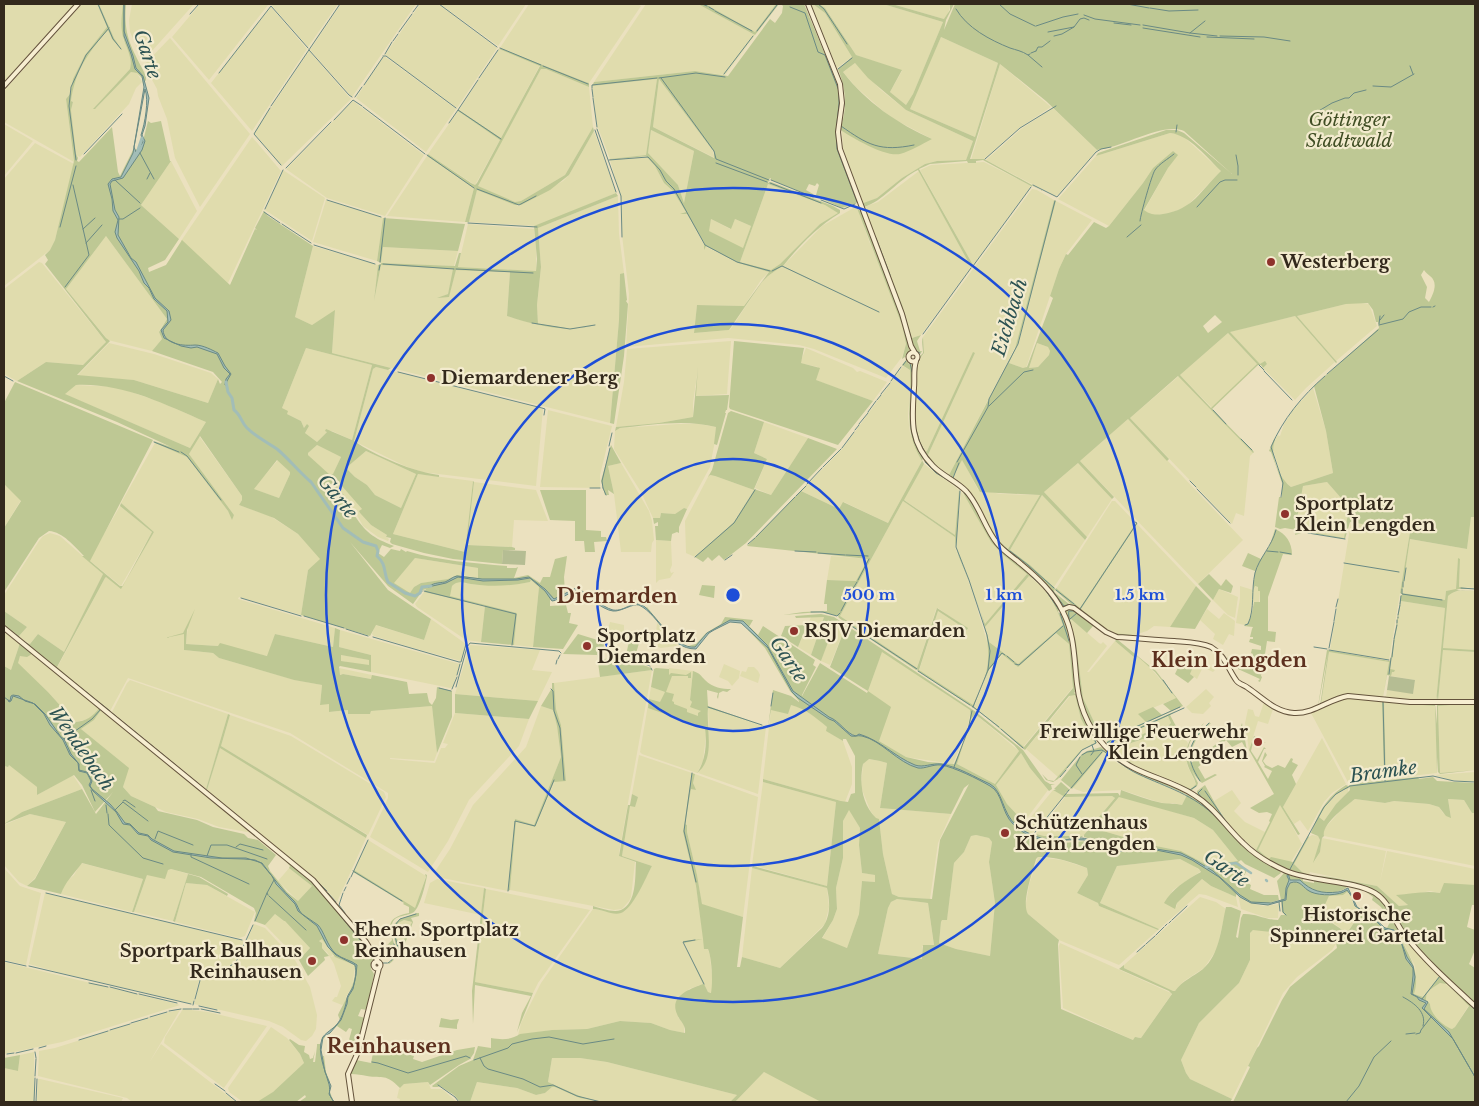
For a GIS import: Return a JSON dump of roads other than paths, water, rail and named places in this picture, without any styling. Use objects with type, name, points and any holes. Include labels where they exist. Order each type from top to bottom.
[{"type":"main road","points":[[4,86],[78,4]]},
{"type":"main road","points":[[808,5],[840,84],[842,103],[838,137],[840,149],[902,314],[913,353],[918,356],[914,361],[912,422],[914,435],[922,452],[934,467],[968,493],[995,541],[1047,588],[1062,610],[1072,637],[1080,703],[1091,728],[1104,746],[1130,766],[1197,797],[1214,811],[1251,851],[1287,871],[1312,879],[1366,889],[1379,896],[1390,908],[1398,926],[1406,937],[1443,977],[1475,1006]]},
{"type":"main road","points":[[913,353],[908,358],[914,361]]},
{"type":"main road","points":[[1062,610],[1069,607],[1074,608],[1106,632],[1117,637],[1196,643],[1209,646],[1217,651],[1226,662],[1236,682],[1252,690],[1272,706],[1284,712],[1299,713],[1316,709],[1338,698],[1348,696],[1419,703],[1475,702]]},
{"type":"main road","points":[[4,628],[318,885],[366,942],[378,962],[374,966],[378,968],[358,1052],[348,1074],[352,1102]]},
{"type":"water","points":[[124,31],[136,68],[143,76],[149,98],[142,135],[145,141],[142,150],[123,178],[112,181],[110,184],[115,210],[119,217],[118,235],[131,258],[136,262],[155,298],[169,311],[171,320],[163,330],[164,335],[169,340],[164,338],[161,330],[168,322],[167,311],[154,299],[139,271],[117,238],[115,232],[118,220],[113,211],[108,184],[112,179],[121,177],[133,153],[134,147],[144,87],[142,76],[135,69]],"holes":[[[145,89],[147,106],[141,135],[143,142],[136,152],[134,147]]]},
{"type":"water","points":[[176,344],[201,346],[218,353],[231,374],[226,385],[226,379],[230,374],[224,368],[217,354],[197,347]]},
{"type":"water","points":[[457,576],[482,579],[529,577],[545,589],[554,599],[576,588],[613,610],[637,604],[641,605],[650,612],[674,638],[688,646],[695,647],[707,633],[730,620],[743,621],[767,645],[793,691],[836,721],[849,733],[856,736],[851,736],[834,721],[798,698],[792,692],[768,648],[741,623],[730,622],[709,633],[696,649],[686,648],[671,638],[647,610],[639,605],[634,605],[620,610],[613,611],[599,605],[576,590],[552,601],[545,591],[530,578],[518,580],[483,581],[458,577],[446,583],[428,587]]},
{"type":"water","points":[[13,695],[19,696],[23,700],[13,696],[11,701],[9,702],[8,700],[10,701]]},
{"type":"water","points":[[34,704],[45,714],[64,739],[71,754],[79,764],[79,770],[87,772],[92,781],[90,786],[92,789],[110,804],[125,823],[130,824],[139,833],[148,835],[174,851],[251,860],[211,858],[173,852],[151,840],[148,836],[138,834],[130,825],[123,824],[116,812],[93,791],[89,785],[91,781],[87,773],[79,771],[78,763],[70,755],[63,740],[50,725],[44,714]]},
{"type":"water","points":[[869,738],[881,744],[901,758],[915,765],[941,764],[948,765],[990,784],[998,792],[1008,815],[1016,825],[1032,835],[1053,840],[1039,839],[1031,836],[1013,824],[1006,814],[1000,798],[994,789],[979,780],[946,766],[935,765],[918,768],[903,761]]},
{"type":"water","points":[[1084,838],[1092,840],[1104,848],[1118,851],[1107,850],[1087,841],[1065,840]]},
{"type":"water","points":[[1140,844],[1150,848],[1181,853],[1213,871],[1240,895],[1251,902],[1271,903],[1285,899],[1286,888],[1289,880],[1288,873],[1290,880],[1300,880],[1308,887],[1317,891],[1327,893],[1339,892],[1348,888],[1357,907],[1374,918],[1385,928],[1394,930],[1398,934],[1407,957],[1413,966],[1415,977],[1412,994],[1428,1002],[1424,1009],[1449,1032],[1475,1077],[1453,1039],[1422,1008],[1426,1003],[1411,994],[1413,968],[1406,959],[1396,933],[1384,929],[1374,919],[1355,906],[1347,890],[1330,895],[1319,894],[1311,892],[1299,883],[1294,882],[1290,883],[1287,889],[1286,900],[1268,905],[1251,903],[1240,897],[1219,877],[1181,855],[1151,849],[1142,846],[1118,851]]},
{"type":"water","points":[[272,876],[295,903],[302,914],[318,925],[336,954],[357,965],[354,982],[355,965],[336,955],[328,947],[317,926],[298,911],[295,904],[276,884]]},
{"type":"water","points":[[354,982],[341,1020],[330,1033],[323,1037],[340,1020],[347,997]]},
{"type":"water","points":[[323,1037],[321,1050],[325,1070],[320,1050]]},
{"type":"waterway","points":[[98,4],[113,39],[121,49]]},
{"type":"waterway","points":[[190,14],[199,4]]},
{"type":"waterway","points":[[271,106],[340,4]]},
{"type":"waterway","points":[[413,12],[419,4]]},
{"type":"waterway","points":[[439,4],[497,47]]},
{"type":"waterway","points":[[702,4],[707,6]]},
{"type":"waterway","points":[[818,4],[824,9],[847,44]]},
{"type":"waterway","points":[[999,4],[1010,14],[1035,26]]},
{"type":"waterway","points":[[1127,4],[1149,8]]},
{"type":"waterway","points":[[757,31],[777,5]]},
{"type":"waterway","points":[[219,73],[271,6],[308,48]]},
{"type":"waterway","points":[[709,7],[714,10]]},
{"type":"waterway","points":[[790,7],[805,13],[818,52],[825,55],[839,91],[836,132],[837,149],[857,202]]},
{"type":"waterway","points":[[1150,8],[1169,11],[1198,10]]},
{"type":"waterway","points":[[956,9],[966,22],[987,37],[1010,48],[1028,55],[1030,54]]},
{"type":"waterway","points":[[715,11],[752,31]]},
{"type":"waterway","points":[[813,11],[833,62]]},
{"type":"waterway","points":[[399,32],[412,14]]},
{"type":"waterway","points":[[1036,26],[1078,14]]},
{"type":"waterway","points":[[1084,15],[1095,19],[1140,25]]},
{"type":"waterway","points":[[1048,32],[1074,27],[1080,19],[1089,20]]},
{"type":"waterway","points":[[1190,33],[1205,21]]},
{"type":"waterway","points":[[1114,23],[1131,25]]},
{"type":"waterway","points":[[1143,25],[1217,36]]},
{"type":"waterway","points":[[1054,36],[1074,27]]},
{"type":"waterway","points":[[76,160],[69,106],[71,87],[86,55],[109,28]]},
{"type":"waterway","points":[[1143,28],[1200,37]]},
{"type":"waterway","points":[[393,41],[398,34]]},
{"type":"waterway","points":[[724,74],[753,36]]},
{"type":"waterway","points":[[1220,36],[1264,37],[1290,41]]},
{"type":"waterway","points":[[1207,37],[1254,39]]},
{"type":"waterway","points":[[1036,51],[1038,47],[1042,47],[1050,41]]},
{"type":"waterway","points":[[385,54],[392,42]]},
{"type":"waterway","points":[[500,48],[541,65]]},
{"type":"waterway","points":[[309,50],[352,97]]},
{"type":"waterway","points":[[479,78],[498,50]]},
{"type":"waterway","points":[[1031,53],[1036,51]]},
{"type":"waterway","points":[[1028,55],[1042,67]]},
{"type":"waterway","points":[[383,56],[386,56],[456,108]]},
{"type":"waterway","points":[[364,85],[383,57]]},
{"type":"waterway","points":[[838,69],[852,58]]},
{"type":"waterway","points":[[834,63],[836,69]]},
{"type":"waterway","points":[[543,66],[588,84]]},
{"type":"waterway","points":[[1410,66],[1413,74]]},
{"type":"waterway","points":[[837,71],[839,76]]},
{"type":"waterway","points":[[659,78],[696,73],[725,77]]},
{"type":"waterway","points":[[1373,86],[1391,87],[1414,74]]},
{"type":"waterway","points":[[592,88],[592,85],[657,78]]},
{"type":"waterway","points":[[661,78],[714,151],[716,159],[769,180]]},
{"type":"waterway","points":[[458,110],[478,80]]},
{"type":"waterway","points":[[841,125],[844,104],[842,84]]},
{"type":"waterway","points":[[355,97],[362,87]]},
{"type":"waterway","points":[[592,89],[593,97]]},
{"type":"waterway","points":[[1317,112],[1332,103],[1349,98],[1354,93],[1366,90]]},
{"type":"waterway","points":[[593,98],[597,127]]},
{"type":"waterway","points":[[334,120],[353,100],[362,106]]},
{"type":"waterway","points":[[985,159],[1020,128],[1056,106]]},
{"type":"waterway","points":[[363,107],[425,154]]},
{"type":"waterway","points":[[270,108],[254,134],[281,165]]},
{"type":"waterway","points":[[449,123],[458,110],[501,139]]},
{"type":"waterway","points":[[84,154],[122,114]]},
{"type":"waterway","points":[[286,168],[331,122]]},
{"type":"waterway","points":[[1176,132],[1177,125]]},
{"type":"waterway","points":[[841,126],[859,138],[875,145],[892,148],[914,145]]},
{"type":"waterway","points":[[597,129],[621,196],[622,237]]},
{"type":"waterway","points":[[595,130],[616,192]]},
{"type":"waterway","name":"Garte","points":[[137,153],[142,138]]},
{"type":"waterway","name":"Eichbach","points":[[1033,185],[1057,197],[1096,152],[1111,147]]},
{"type":"waterway","points":[[140,153],[154,179]]},
{"type":"waterway","name":"Eichbach","points":[[1140,221],[1146,195],[1155,170],[1174,154]]},
{"type":"waterway","points":[[427,155],[474,188]]},
{"type":"waterway","points":[[1236,155],[1238,175]]},
{"type":"waterway","points":[[609,160],[648,157],[674,189],[705,245],[737,262],[770,271]]},
{"type":"waterway","points":[[716,163],[767,182]]},
{"type":"waterway","points":[[60,227],[76,166]]},
{"type":"waterway","points":[[265,209],[283,170]]},
{"type":"waterway","points":[[147,179],[150,173]]},
{"type":"waterway","points":[[115,180],[140,203]]},
{"type":"waterway","points":[[771,180],[813,197]]},
{"type":"waterway","points":[[1197,207],[1220,182],[1237,180]]},
{"type":"waterway","points":[[770,183],[821,203]]},
{"type":"waterway","points":[[65,287],[89,255],[73,185]]},
{"type":"waterway","points":[[973,266],[1031,187]]},
{"type":"waterway","points":[[477,189],[519,205],[536,196]]},
{"type":"waterway","points":[[327,200],[381,217]]},
{"type":"waterway","points":[[821,200],[844,209],[855,204]]},
{"type":"waterway","name":"Eichbach","points":[[957,462],[988,407],[989,399],[1018,344],[1055,201]]},
{"type":"waterway","points":[[119,219],[123,219],[140,208]]},
{"type":"waterway","points":[[264,212],[280,223]]},
{"type":"waterway","points":[[83,229],[95,218]]},
{"type":"waterway","points":[[380,262],[385,218]]},
{"type":"waterway","points":[[468,223],[537,227]]},
{"type":"waterway","points":[[282,224],[311,243]]},
{"type":"waterway","points":[[86,243],[102,225]]},
{"type":"waterway","points":[[1127,237],[1141,225]]},
{"type":"waterway","points":[[876,238],[890,275]]},
{"type":"waterway","points":[[314,245],[375,264]]},
{"type":"waterway","points":[[383,264],[454,269]]},
{"type":"waterway","points":[[379,270],[380,265]]},
{"type":"waterway","points":[[772,271],[782,266],[879,312]]},
{"type":"waterway","points":[[923,334],[971,268]]},
{"type":"waterway","points":[[456,269],[533,273]]},
{"type":"waterway","points":[[1379,325],[1403,319],[1409,312],[1421,307],[1431,307]]},
{"type":"waterway","points":[[1380,320],[1384,315]]},
{"type":"waterway","points":[[1379,324],[1380,316]]},
{"type":"waterway","points":[[532,323],[570,329],[595,325]]},
{"type":"waterway","points":[[1327,374],[1378,330]]},
{"type":"waterway","points":[[916,351],[920,353]]},
{"type":"waterway","points":[[903,365],[906,361]]},
{"type":"waterway","points":[[910,363],[912,372]]},
{"type":"waterway","points":[[1259,365],[1264,370]]},
{"type":"waterway","points":[[891,381],[901,367]]},
{"type":"waterway","points":[[989,406],[1024,372],[1033,370]]},
{"type":"waterway","points":[[1264,371],[1292,400]]},
{"type":"waterway","points":[[398,372],[542,408],[545,409],[544,415]]},
{"type":"waterway","points":[[4,376],[13,381]]},
{"type":"waterway","points":[[1281,497],[1283,483],[1271,447],[1281,427],[1294,408],[1325,376]]},
{"type":"waterway","name":"Garte","points":[[226,382],[234,410],[247,428],[277,449],[311,482],[343,528],[363,542],[376,546],[377,556],[384,566],[388,582],[405,593],[415,596],[420,593],[422,587],[431,586]]},
{"type":"waterway","points":[[881,394],[890,383]]},
{"type":"waterway","points":[[877,400],[881,395]]},
{"type":"waterway","points":[[868,412],[876,401]]},
{"type":"waterway","points":[[1213,410],[1226,424]]},
{"type":"waterway","points":[[911,411],[912,435],[923,458]]},
{"type":"waterway","points":[[859,424],[868,413]]},
{"type":"waterway","points":[[855,430],[859,425]]},
{"type":"waterway","points":[[915,427],[926,454]]},
{"type":"waterway","points":[[842,448],[854,432]]},
{"type":"waterway","points":[[609,446],[612,433]]},
{"type":"waterway","points":[[1241,439],[1252,450]]},
{"type":"waterway","points":[[154,442],[179,452]]},
{"type":"waterway","points":[[603,488],[602,481],[610,448]]},
{"type":"waterway","points":[[823,467],[841,449]]},
{"type":"waterway","points":[[181,452],[187,456],[221,500]]},
{"type":"waterway","points":[[927,455],[931,461]]},
{"type":"waterway","points":[[925,462],[936,473],[948,480]]},
{"type":"waterway","name":"Eichbach","points":[[953,478],[959,463]]},
{"type":"waterway","points":[[807,484],[822,468]]},
{"type":"waterway","points":[[1190,481],[1196,487]]},
{"type":"waterway","points":[[796,496],[806,486]]},
{"type":"waterway","points":[[590,488],[600,488]]},
{"type":"waterway","points":[[603,488],[606,495]]},
{"type":"waterway","points":[[1197,489],[1230,523]]},
{"type":"waterway","points":[[695,557],[734,523],[755,490]]},
{"type":"waterway","points":[[960,491],[956,547],[987,635],[990,651],[988,670]]},
{"type":"waterway","points":[[964,492],[972,502],[982,521]]},
{"type":"waterway","points":[[756,537],[795,497]]},
{"type":"waterway","points":[[1080,609],[1137,523],[1135,522]]},
{"type":"waterway","points":[[1245,625],[1248,624],[1250,618],[1255,573],[1276,530]]},
{"type":"waterway","points":[[1308,533],[1345,539]]},
{"type":"waterway","points":[[990,536],[996,545]]},
{"type":"waterway","points":[[748,544],[755,538]]},
{"type":"waterway","points":[[1001,545],[1008,550]]},
{"type":"waterway","points":[[795,551],[816,552]]},
{"type":"waterway","points":[[1010,551],[1054,588]]},
{"type":"waterway","points":[[1267,551],[1278,552]]},
{"type":"waterway","points":[[1280,552],[1291,554]]},
{"type":"waterway","points":[[818,553],[845,555]]},
{"type":"waterway","points":[[725,560],[732,555]]},
{"type":"waterway","points":[[846,555],[868,556]]},
{"type":"waterway","points":[[1006,555],[1018,564]]},
{"type":"waterway","points":[[858,580],[869,559]]},
{"type":"waterway","points":[[1344,563],[1399,572]]},
{"type":"waterway","points":[[1404,581],[1406,568]]},
{"type":"waterway","points":[[1032,577],[1041,585]]},
{"type":"waterway","points":[[852,590],[857,582]]},
{"type":"waterway","points":[[1403,582],[1403,587]]},
{"type":"waterway","points":[[1044,588],[1059,610]]},
{"type":"waterway","points":[[1461,588],[1475,589]]},
{"type":"waterway","points":[[1402,589],[1402,594],[1442,600]]},
{"type":"waterway","points":[[1052,590],[1064,606],[1068,605]]},
{"type":"waterway","points":[[1056,590],[1074,604]]},
{"type":"waterway","points":[[424,591],[516,614],[512,645]]},
{"type":"waterway","points":[[841,611],[851,592]]},
{"type":"waterway","points":[[1400,604],[1401,596]]},
{"type":"waterway","points":[[241,598],[301,616]]},
{"type":"waterway","points":[[1336,607],[1338,599]]},
{"type":"waterway","points":[[1398,615],[1400,605]]},
{"type":"waterway","points":[[1334,621],[1336,609]]},
{"type":"waterway","points":[[1075,611],[1069,611],[1069,614],[1076,654]]},
{"type":"waterway","points":[[811,612],[823,612],[837,616],[840,613]]},
{"type":"waterway","points":[[1083,612],[1089,617]]},
{"type":"waterway","points":[[1060,613],[1069,641]]},
{"type":"waterway","points":[[1070,619],[1077,613]]},
{"type":"waterway","points":[[304,616],[344,628]]},
{"type":"waterway","points":[[1329,648],[1334,622]]},
{"type":"waterway","points":[[847,623],[917,669]]},
{"type":"waterway","points":[[1394,639],[1397,625]]},
{"type":"waterway","points":[[1015,664],[1019,665],[1063,626]]},
{"type":"waterway","points":[[346,629],[368,636]]},
{"type":"waterway","points":[[11,631],[20,638]]},
{"type":"waterway","points":[[373,637],[459,662],[461,662],[466,644]]},
{"type":"waterway","points":[[1392,657],[1394,640]]},
{"type":"waterway","points":[[25,642],[34,650]]},
{"type":"waterway","points":[[456,687],[467,647],[470,643],[559,651],[561,653]]},
{"type":"waterway","points":[[1314,647],[1327,649]]},
{"type":"waterway","points":[[1329,650],[1389,660]]},
{"type":"waterway","points":[[36,652],[110,711]]},
{"type":"waterway","points":[[973,707],[988,670],[1002,653],[1005,655]]},
{"type":"waterway","points":[[558,659],[560,655]]},
{"type":"waterway","points":[[627,656],[635,660]]},
{"type":"waterway","points":[[1007,656],[1014,662]]},
{"type":"waterway","points":[[1389,674],[1391,658]]},
{"type":"waterway","points":[[556,664],[557,660]]},
{"type":"waterway","points":[[636,660],[640,662]]},
{"type":"waterway","points":[[642,663],[650,666]]},
{"type":"waterway","points":[[457,675],[460,664]]},
{"type":"waterway","points":[[918,671],[970,705]]},
{"type":"waterway","points":[[452,689],[457,677]]},
{"type":"waterway","points":[[1163,680],[1172,693]]},
{"type":"waterway","points":[[439,688],[451,691]]},
{"type":"waterway","points":[[551,689],[553,691],[554,711],[560,728],[564,780]]},
{"type":"waterway","points":[[771,706],[773,693]]},
{"type":"waterway","points":[[1356,695],[1369,696]]},
{"type":"waterway","name":"Wendebach","points":[[4,697],[8,700]]},
{"type":"waterway","points":[[1383,701],[1385,781]]},
{"type":"waterway","points":[[972,706],[999,727]]},
{"type":"waterway","points":[[708,707],[762,725]]},
{"type":"waterway","points":[[1129,730],[1180,707]]},
{"type":"waterway","points":[[1109,744],[1120,737],[1184,708]]},
{"type":"waterway","points":[[64,739],[92,719],[101,709]]},
{"type":"waterway","points":[[954,767],[968,730],[972,711]]},
{"type":"waterway","points":[[112,713],[177,766]]},
{"type":"waterway","points":[[1200,781],[1192,764],[1190,750],[1196,737],[1209,723]]},
{"type":"waterway","points":[[1001,729],[1023,748]]},
{"type":"waterway","points":[[1099,736],[1103,738],[1126,731]]},
{"type":"waterway","points":[[1067,768],[1082,750],[1096,743],[1093,735]]},
{"type":"waterway","points":[[1107,743],[1111,740]]},
{"type":"waterway","points":[[1091,755],[1094,751],[1092,745]]},
{"type":"waterway","points":[[1082,755],[1087,752],[1102,750],[1133,772],[1189,797],[1217,818]]},
{"type":"waterway","points":[[1071,788],[1102,752]]},
{"type":"waterway","points":[[1080,757],[1076,765],[1082,774]]},
{"type":"waterway","points":[[178,767],[205,789]]},
{"type":"waterway","points":[[1060,777],[1066,770]]},
{"type":"waterway","points":[[692,773],[684,831],[696,882]]},
{"type":"waterway","name":"Bramke","points":[[1289,871],[1324,807],[1336,794],[1350,786],[1433,776],[1454,781],[1475,782]]},
{"type":"waterway","points":[[508,891],[515,821],[535,826],[554,780]]},
{"type":"waterway","points":[[1175,783],[1190,790],[1196,786]]},
{"type":"waterway","points":[[1202,789],[1198,793],[1202,798]]},
{"type":"waterway","name":"Wendebach","points":[[91,790],[95,801]]},
{"type":"waterway","points":[[1032,836],[1069,790]]},
{"type":"waterway","points":[[207,791],[239,817]]},
{"type":"waterway","points":[[1205,791],[1227,823]]},
{"type":"waterway","points":[[123,801],[125,800],[135,807]]},
{"type":"waterway","points":[[115,810],[123,802],[148,821]]},
{"type":"waterway","points":[[106,805],[107,813]]},
{"type":"waterway","points":[[108,814],[109,825],[143,858],[163,864]]},
{"type":"waterway","points":[[155,839],[158,831],[193,845]]},
{"type":"waterway","points":[[351,877],[368,840]]},
{"type":"waterway","points":[[236,847],[240,844],[263,850]]},
{"type":"waterway","points":[[207,856],[211,845],[227,845],[267,859]]},
{"type":"waterway","points":[[191,854],[191,857],[249,884]]},
{"type":"waterway","points":[[1206,867],[1236,863],[1251,873]]},
{"type":"waterway","points":[[353,871],[402,901]]},
{"type":"waterway","points":[[347,884],[350,878]]},
{"type":"waterway","points":[[268,895],[267,893],[274,880]]},
{"type":"waterway","points":[[319,883],[327,891]]},
{"type":"waterway","points":[[344,891],[346,887]]},
{"type":"waterway","points":[[46,893],[242,940]]},
{"type":"waterway","points":[[255,921],[267,893]]},
{"type":"waterway","points":[[328,893],[336,902]]},
{"type":"waterway","points":[[343,893],[339,905],[345,913]]},
{"type":"waterway","points":[[269,896],[306,930]]},
{"type":"waterway","points":[[1282,900],[1283,912],[1286,915]]},
{"type":"waterway","points":[[1279,902],[1280,911]]},
{"type":"waterway","points":[[331,904],[360,940]]},
{"type":"waterway","points":[[1172,920],[1187,906]]},
{"type":"waterway","points":[[399,951],[394,933],[395,925],[400,919],[416,914]]},
{"type":"waterway","points":[[353,923],[360,932]]},
{"type":"waterway","points":[[195,999],[202,973],[223,971],[236,962],[253,925]]},
{"type":"waterway","points":[[1156,935],[1164,927]]},
{"type":"waterway","points":[[1146,944],[1155,936]]},
{"type":"waterway","points":[[695,940],[683,942],[704,984]]},
{"type":"waterway","points":[[368,942],[378,956]]},
{"type":"waterway","points":[[388,963],[395,955],[394,944]]},
{"type":"waterway","points":[[1137,952],[1145,945]]},
{"type":"waterway","points":[[379,958],[382,963],[387,963]]},
{"type":"waterway","points":[[4,961],[26,966]]},
{"type":"waterway","points":[[29,966],[191,1004]]},
{"type":"waterway","points":[[1422,999],[1440,976]]},
{"type":"waterway","points":[[89,983],[108,987]]},
{"type":"waterway","points":[[110,987],[137,994]]},
{"type":"waterway","points":[[139,994],[177,1003]]},
{"type":"waterway","points":[[1403,997],[1419,1009],[1423,1016],[1423,1026]]},
{"type":"waterway","points":[[193,1005],[194,1001]]},
{"type":"waterway","points":[[1471,1005],[1475,1010]]},
{"type":"waterway","points":[[199,1006],[217,1010]]},
{"type":"waterway","points":[[169,1011],[181,1009]]},
{"type":"waterway","points":[[183,1009],[192,1009]]},
{"type":"waterway","points":[[193,1009],[199,1009]]},
{"type":"waterway","points":[[201,1009],[220,1013]]},
{"type":"waterway","points":[[150,1017],[167,1012]]},
{"type":"waterway","points":[[1416,1034],[1420,1033],[1431,1017]]},
{"type":"waterway","points":[[131,1023],[148,1018]]},
{"type":"waterway","points":[[110,1030],[130,1024]]},
{"type":"waterway","points":[[79,1040],[108,1031]]},
{"type":"waterway","points":[[1406,1034],[1415,1033]]},
{"type":"waterway","points":[[474,1060],[508,1048],[512,1044],[532,1039],[549,1037],[583,1044],[614,1039]]},
{"type":"waterway","points":[[1346,1102],[1359,1086],[1374,1057],[1391,1041]]},
{"type":"waterway","points":[[39,1048],[46,1046]]},
{"type":"waterway","points":[[16,1053],[33,1049]]},
{"type":"waterway","points":[[35,1052],[36,1058]]},
{"type":"waterway","points":[[7,1054],[14,1053]]},
{"type":"waterway","points":[[372,1062],[408,1073],[466,1056],[470,1058]]},
{"type":"waterway","points":[[480,1058],[488,1069],[523,1079],[540,1087],[553,1085],[577,1096],[601,1102]]},
{"type":"waterway","points":[[35,1076],[36,1059]]},
{"type":"waterway","points":[[34,1102],[35,1078]]},
{"type":"waterway","points":[[36,1102],[37,1079]]},
{"type":"waterway","points":[[215,1084],[225,1091]]},
{"type":"waterway","points":[[438,1085],[459,1102]]},
{"type":"waterway","points":[[226,1093],[237,1102]]},
{"type":"place","name":"Westerberg","points":[[1271,262]]},
{"type":"place","name":"Diemardener Berg","points":[[431,378]]},
{"type":"place","name":"Sportplatz Klein Lengden","points":[[1285,514]]},
{"type":"place","name":"RSJV Diemarden","points":[[794,631]]},
{"type":"place","name":"Sportplatz Diemarden","points":[[587,646]]},
{"type":"place","name":"Freiwillige Feuerwehr Klein Lengden","points":[[1258,742]]},
{"type":"place","name":"Schützenhaus Klein Lengden","points":[[1005,833]]},
{"type":"place","name":"Historische Spinnerei Gartetal","points":[[1357,896]]},
{"type":"place","name":"Ehem. Sportplatz Reinhausen","points":[[344,940]]},
{"type":"place","name":"Sportpark Ballhaus Reinhausen","points":[[312,961]]},
{"type":"district","name":"Diemarden","points":[[617,596]]},
{"type":"district","name":"Klein Lengden","points":[[1229,660]]},
{"type":"district","name":"Reinhausen","points":[[389,1046]]},
{"type":"park label","name":"Göttinger Stadtwald","points":[[1349,130]]}]
